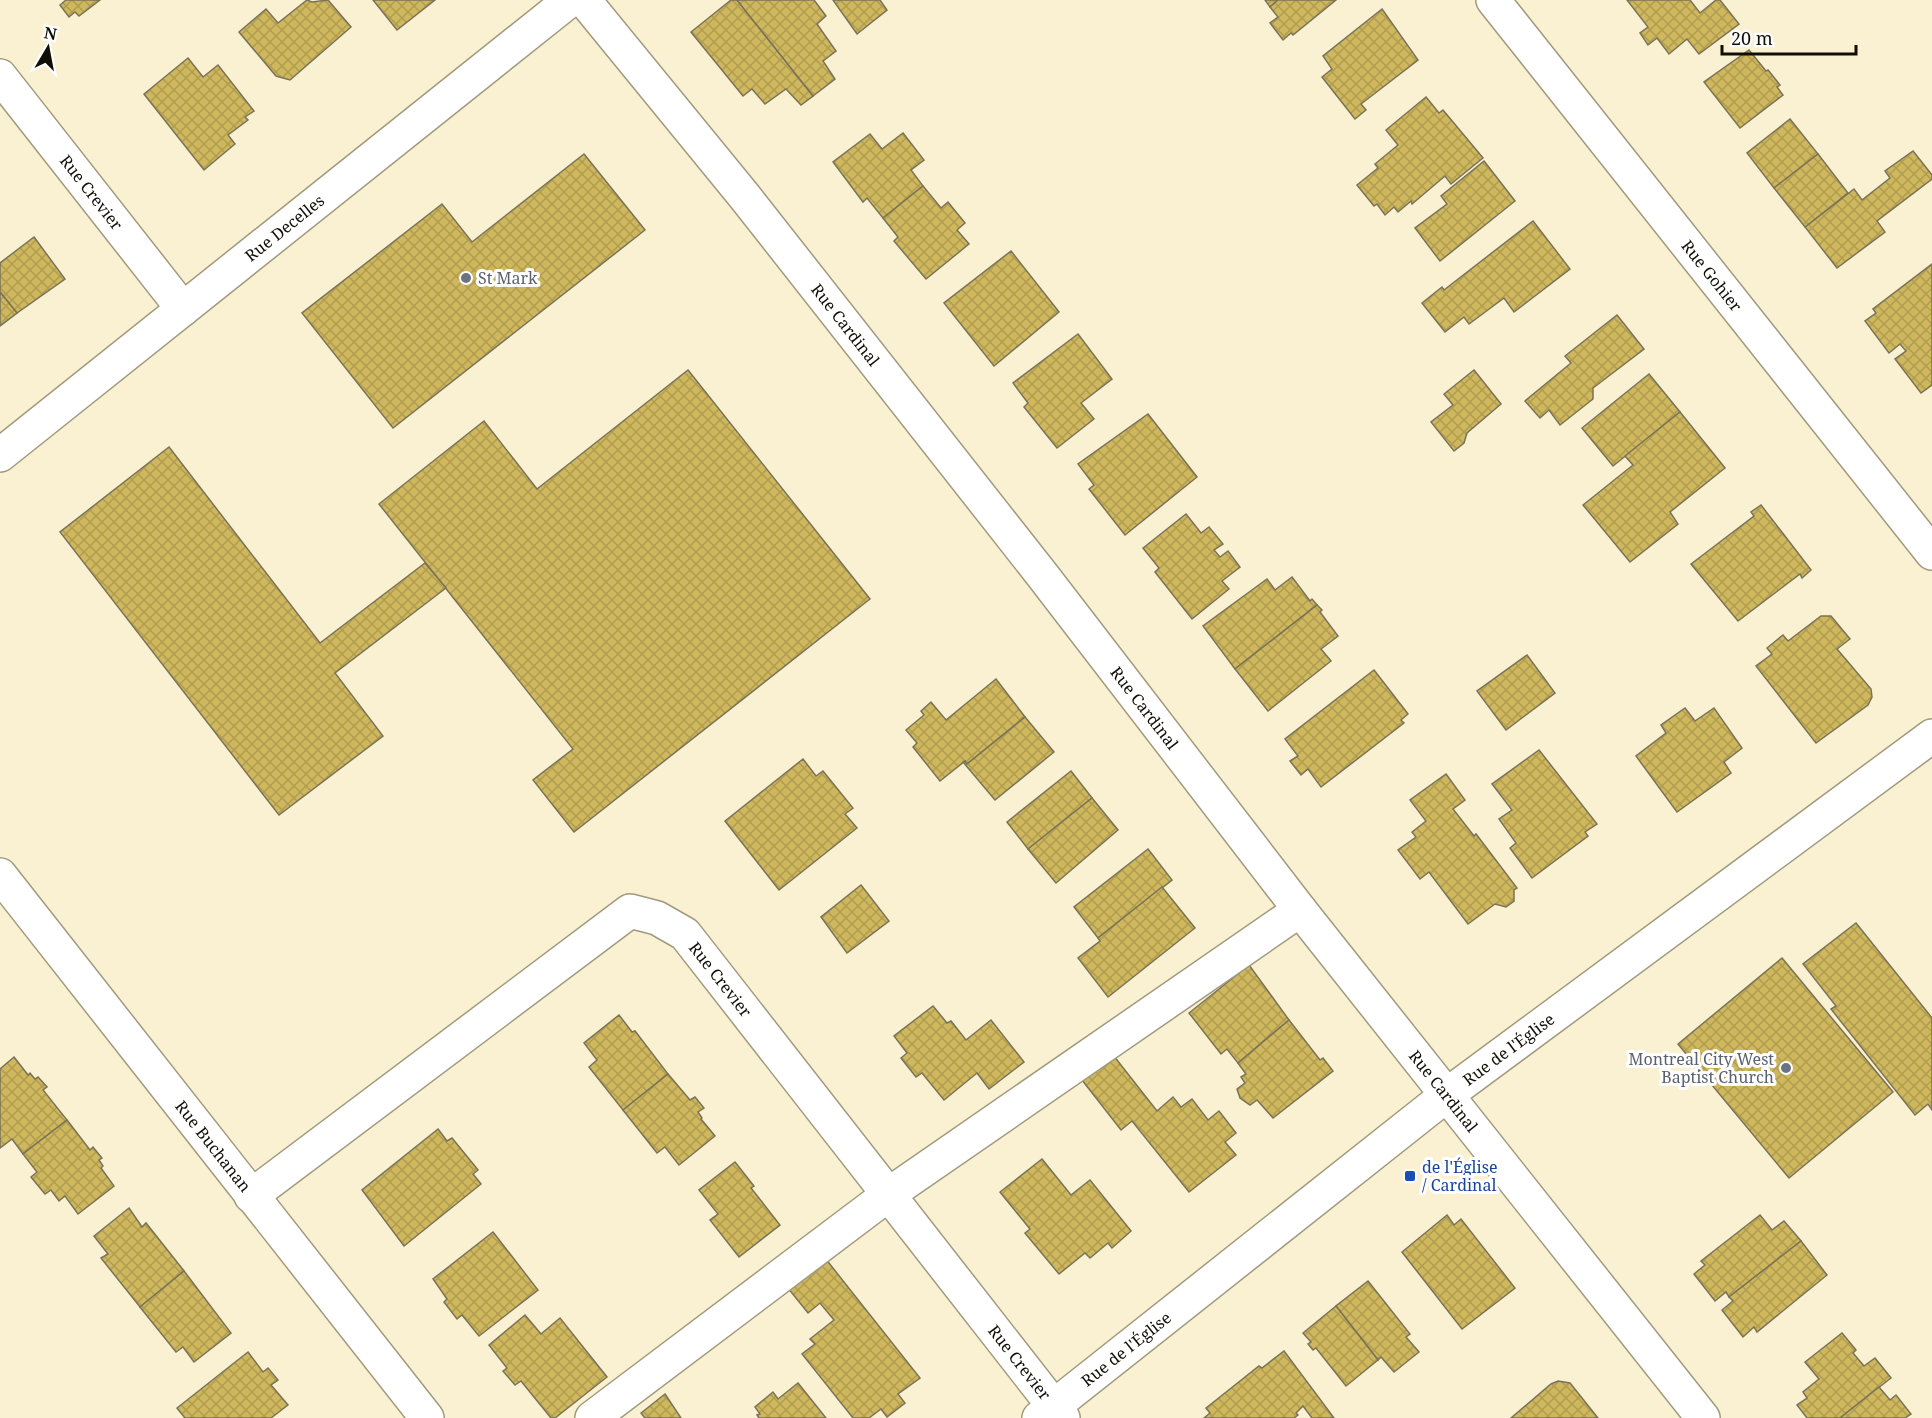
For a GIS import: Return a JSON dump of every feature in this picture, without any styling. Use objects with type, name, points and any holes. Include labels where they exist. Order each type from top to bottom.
[{"type":"street","name":"Rue Decelles","points":[[0,455],[570,0]]},
{"type":"street","name":"Rue Cardinal","points":[[584,0],[753,206],[1036,566],[1300,910],[1703,1418]]},
{"type":"street","name":"Rue Gohier","points":[[1493,0],[1932,553]]},
{"type":"street","name":"Rue Crevier","points":[[0,76],[183,309]]},
{"type":"street","name":"Rue de l'Église","points":[[1052,1414],[1448,1094],[1932,736]]},
{"type":"street","name":"Rue Buchanan","points":[[0,875],[427,1418]]},
{"type":"street","points":[[592,1418],[889,1194],[1300,910]]},
{"type":"street","name":"Rue Crevier","points":[[251,1196],[630,911],[657,918],[685,934],[889,1194],[1052,1414]]},
{"type":"building","points":[[66,0],[100,0],[79,16],[75,12],[69,17],[60,5]]},
{"type":"building","points":[[307,0],[312,2],[328,0],[351,27],[290,80],[276,76],[239,32],[266,9],[278,23]]},
{"type":"building","points":[[373,0],[435,0],[397,30]]},
{"type":"building","points":[[731,0],[737,0],[813,96],[801,105],[786,89],[765,104],[752,89],[743,96],[691,32]]},
{"type":"building","points":[[737,0],[814,0],[826,16],[817,24],[836,51],[823,61],[835,79],[813,96]]},
{"type":"building","points":[[833,0],[880,0],[887,10],[857,34]]},
{"type":"building","points":[[1265,0],[1278,0],[1270,7]]},
{"type":"building","points":[[1278,0],[1336,0],[1293,35],[1291,33],[1283,40],[1270,23],[1278,17],[1270,7]]},
{"type":"building","points":[[1627,0],[1690,0],[1700,13],[1716,0],[1720,0],[1739,24],[1699,54],[1687,39],[1669,54],[1657,38],[1648,45],[1640,33],[1648,27]]},
{"type":"building","points":[[1382,9],[1418,60],[1361,104],[1366,110],[1355,119],[1322,77],[1332,69],[1323,56]]},
{"type":"building","points":[[1749,50],[1780,85],[1777,87],[1783,95],[1740,128],[1704,82]]},
{"type":"building","points":[[188,58],[203,77],[218,65],[254,111],[245,117],[248,120],[228,135],[235,144],[204,170],[144,94]]},
{"type":"building","points":[[1426,97],[1439,113],[1443,110],[1483,158],[1451,184],[1445,176],[1412,204],[1411,201],[1398,212],[1394,207],[1385,215],[1377,204],[1374,206],[1357,185],[1378,168],[1375,164],[1398,145],[1386,130]]},
{"type":"building","points":[[1790,119],[1818,154],[1774,188],[1747,153]]},
{"type":"building","points":[[903,133],[924,160],[911,170],[923,186],[883,218],[867,198],[863,202],[833,162],[870,134],[882,149]]},
{"type":"building","points":[[1913,151],[1932,175],[1932,179],[1877,221],[1885,232],[1837,268],[1805,227],[1854,189],[1862,200],[1890,178],[1885,171]]},
{"type":"building","name":"St Mark","points":[[584,154],[645,230],[393,428],[302,313],[442,204],[472,242]]},
{"type":"building","points":[[1818,154],[1848,193],[1805,227],[1774,188]]},
{"type":"building","points":[[1484,161],[1515,201],[1440,261],[1415,228],[1447,204],[1441,196]]},
{"type":"building","points":[[923,186],[941,208],[948,202],[965,223],[957,230],[969,244],[926,279],[894,241],[898,237],[883,218]]},
{"type":"building","points":[[1533,221],[1570,269],[1514,312],[1504,298],[1469,324],[1464,317],[1445,332],[1422,303],[1442,287],[1444,290]]},
{"type":"building","points":[[34,237],[65,279],[17,313],[0,292],[0,263]]},
{"type":"building","points":[[1011,251],[1059,312],[994,366],[944,303]]},
{"type":"building","points":[[1932,264],[1932,385],[1921,393],[1895,359],[1906,351],[1900,344],[1889,353],[1865,321],[1876,313],[1873,309]]},
{"type":"building","points":[[0,292],[17,313],[0,326]]},
{"type":"building","points":[[1617,315],[1644,349],[1593,388],[1593,399],[1560,425],[1549,410],[1540,418],[1525,401],[1571,363],[1565,356]]},
{"type":"building","points":[[1078,334],[1112,379],[1081,403],[1094,419],[1057,448],[1024,407],[1028,403],[1013,383]]},
{"type":"building","points":[[688,370],[870,599],[574,832],[533,780],[573,749],[379,504],[484,421],[537,489]]},
{"type":"building","points":[[1474,370],[1501,404],[1467,433],[1464,443],[1454,451],[1431,422],[1453,405],[1444,394]]},
{"type":"building","points":[[1649,374],[1680,412],[1613,466],[1582,428]]},
{"type":"building","points":[[1680,412],[1725,468],[1670,512],[1678,524],[1630,562],[1583,505],[1633,465],[1625,456]]},
{"type":"building","points":[[1148,414],[1197,477],[1125,535],[1089,489],[1094,485],[1078,464]]},
{"type":"building","points":[[169,447],[320,643],[425,563],[446,588],[335,673],[383,736],[279,815],[60,532]]},
{"type":"building","points":[[1761,505],[1811,570],[1802,578],[1800,574],[1738,621],[1691,564],[1754,516],[1751,512]]},
{"type":"building","points":[[1186,514],[1201,533],[1209,527],[1223,544],[1214,550],[1220,557],[1228,551],[1240,567],[1222,581],[1229,589],[1192,619],[1155,572],[1159,568],[1143,548]]},
{"type":"building","points":[[1292,577],[1310,601],[1312,599],[1317,605],[1235,669],[1203,626],[1267,579],[1275,590]]},
{"type":"building","points":[[1317,605],[1338,636],[1321,649],[1331,661],[1268,711],[1235,669]]},
{"type":"building","points":[[1821,616],[1831,616],[1850,639],[1837,649],[1871,689],[1872,697],[1868,705],[1816,743],[1756,666],[1772,654],[1767,648],[1783,635],[1788,641]]},
{"type":"building","points":[[1527,655],[1555,693],[1506,730],[1477,691]]},
{"type":"building","points":[[1374,670],[1408,714],[1401,720],[1404,723],[1321,787],[1308,769],[1301,775],[1290,761],[1298,756],[1285,739]]},
{"type":"building","points":[[996,679],[1025,717],[967,764],[965,761],[940,781],[913,747],[917,743],[906,730],[924,715],[921,711],[931,702],[946,720]]},
{"type":"building","points":[[1685,708],[1695,721],[1714,708],[1742,748],[1724,762],[1731,773],[1677,812],[1636,756],[1666,733],[1661,725]]},
{"type":"building","points":[[1025,717],[1054,752],[995,800],[963,762],[967,764]]},
{"type":"building","points":[[1539,750],[1597,824],[1585,832],[1588,836],[1532,878],[1510,848],[1516,843],[1499,819],[1512,810],[1492,784]]},
{"type":"building","points":[[803,759],[816,776],[823,771],[853,808],[845,814],[857,828],[779,890],[725,821]]},
{"type":"building","points":[[1071,771],[1092,798],[1028,849],[1007,822]]},
{"type":"building","points":[[1446,774],[1465,800],[1453,809],[1474,836],[1476,834],[1517,888],[1514,890],[1514,901],[1506,907],[1495,904],[1468,924],[1429,872],[1420,879],[1398,850],[1416,837],[1412,832],[1426,821],[1410,800]]},
{"type":"building","points":[[1092,798],[1118,830],[1056,883],[1028,849]]},
{"type":"building","points":[[1148,849],[1172,880],[1098,938],[1074,907]]},
{"type":"building","points":[[861,885],[889,921],[847,953],[821,917]]},
{"type":"building","points":[[1162,887],[1195,928],[1108,997],[1078,958],[1100,941],[1098,938]]},
{"type":"building","points":[[1856,923],[1932,1018],[1932,1110],[1928,1104],[1915,1115],[1831,1009],[1836,1006],[1803,964]]},
{"type":"building","name":"Montreal City West Baptist Church","points":[[1782,958],[1893,1092],[1789,1178],[1678,1044]]},
{"type":"building","points":[[1249,965],[1289,1020],[1238,1063],[1227,1049],[1221,1054],[1189,1013]]},
{"type":"building","points":[[933,1006],[947,1023],[951,1021],[966,1040],[991,1020],[1024,1062],[989,1089],[977,1073],[944,1100],[922,1073],[916,1077],[901,1058],[907,1053],[894,1036]]},
{"type":"building","points":[[619,1015],[632,1032],[635,1031],[668,1074],[623,1110],[589,1067],[597,1060],[584,1043]]},
{"type":"building","points":[[1289,1020],[1320,1060],[1323,1058],[1333,1071],[1273,1118],[1257,1100],[1250,1105],[1240,1098],[1237,1089],[1245,1083],[1241,1077],[1246,1074],[1238,1063]]},
{"type":"building","points":[[1106,1046],[1157,1111],[1173,1097],[1181,1107],[1192,1099],[1208,1120],[1219,1111],[1236,1133],[1225,1142],[1236,1155],[1189,1192],[1132,1121],[1121,1130],[1075,1071]]},
{"type":"building","points":[[14,1057],[28,1075],[30,1073],[35,1079],[38,1077],[47,1087],[43,1090],[67,1120],[23,1154],[12,1139],[0,1148],[0,1069]]},
{"type":"building","points":[[668,1074],[690,1100],[695,1097],[704,1108],[698,1112],[715,1136],[679,1165],[665,1147],[657,1153],[623,1110]]},
{"type":"building","points":[[67,1120],[90,1150],[93,1147],[102,1158],[99,1160],[103,1166],[101,1168],[114,1186],[78,1214],[65,1196],[59,1201],[51,1190],[45,1194],[31,1177],[37,1172],[23,1154]]},
{"type":"building","points":[[438,1129],[447,1141],[452,1138],[478,1170],[473,1174],[481,1184],[404,1246],[362,1190]]},
{"type":"building","points":[[1042,1159],[1071,1195],[1090,1180],[1131,1231],[1112,1248],[1108,1243],[1090,1258],[1085,1253],[1059,1274],[1025,1233],[1030,1229],[1000,1192]]},
{"type":"building","points":[[735,1162],[754,1186],[751,1188],[780,1225],[739,1257],[710,1220],[718,1214],[699,1190]]},
{"type":"building","points":[[129,1208],[142,1227],[146,1223],[184,1271],[140,1307],[101,1258],[108,1254],[94,1236]]},
{"type":"building","points":[[1447,1215],[1454,1225],[1461,1219],[1515,1288],[1462,1329],[1402,1252]]},
{"type":"building","points":[[1760,1215],[1772,1230],[1784,1221],[1801,1241],[1729,1297],[1726,1292],[1715,1301],[1694,1274],[1705,1265],[1701,1261]]},
{"type":"building","points":[[493,1232],[538,1290],[479,1336],[462,1315],[457,1319],[444,1302],[447,1299],[433,1279]]},
{"type":"building","points":[[1801,1241],[1827,1275],[1757,1332],[1754,1327],[1743,1337],[1722,1310],[1733,1301],[1729,1297]]},
{"type":"building","points":[[825,1258],[920,1378],[898,1394],[905,1403],[887,1417],[881,1409],[869,1418],[853,1418],[802,1354],[815,1344],[810,1339],[834,1320],[820,1303],[808,1313],[788,1288]]},
{"type":"building","points":[[184,1271],[231,1333],[194,1362],[183,1347],[176,1352],[140,1307]]},
{"type":"building","points":[[1368,1281],[1410,1334],[1406,1337],[1419,1352],[1394,1372],[1381,1357],[1378,1360],[1336,1306]]},
{"type":"building","points":[[1336,1306],[1378,1360],[1346,1386],[1316,1348],[1313,1350],[1308,1344],[1311,1342],[1303,1333]]},
{"type":"building","points":[[525,1315],[541,1334],[560,1318],[607,1377],[555,1418],[551,1418],[521,1381],[515,1385],[503,1371],[507,1368],[489,1345]]},
{"type":"building","points":[[1842,1333],[1856,1350],[1853,1353],[1864,1366],[1875,1358],[1891,1378],[1840,1418],[1807,1418],[1797,1405],[1807,1398],[1803,1392],[1819,1379],[1805,1362]]},
{"type":"building","points":[[1284,1351],[1334,1418],[1312,1418],[1303,1406],[1294,1418],[1204,1418],[1210,1413],[1206,1408],[1259,1366],[1262,1368]]},
{"type":"building","points":[[248,1352],[263,1372],[268,1368],[278,1380],[271,1385],[288,1405],[271,1418],[185,1418],[177,1408]]},
{"type":"building","points":[[1558,1381],[1570,1383],[1598,1418],[1511,1418],[1551,1384]]},
{"type":"building","points":[[798,1383],[826,1418],[759,1418],[757,1415],[760,1414],[755,1407],[773,1392],[778,1399]]},
{"type":"building","points":[[1879,1387],[1890,1400],[1896,1395],[1911,1414],[1905,1418],[1840,1418]]},
{"type":"building","points":[[665,1394],[681,1418],[645,1418],[641,1413]]},
{"type":"place","name":"St Mark","points":[[466,278]]},
{"type":"place","name":"Montreal City West Baptist Church","points":[[1786,1068]]},
{"type":"place","name":"de l'Église / Cardinal","points":[[1410,1176]]}]
